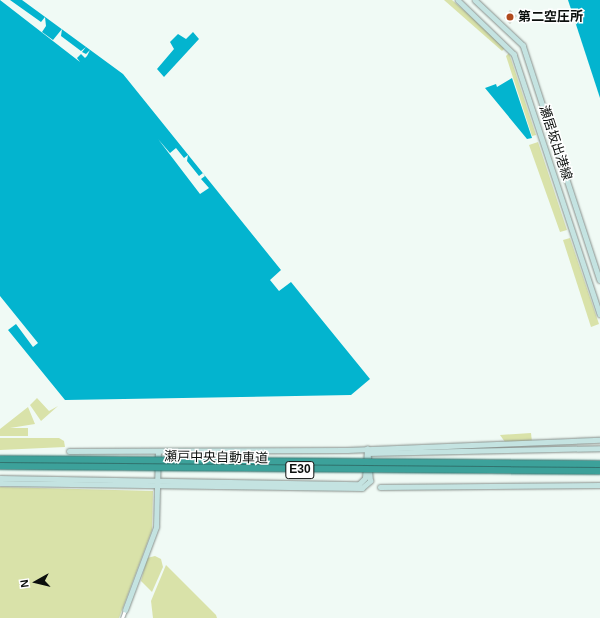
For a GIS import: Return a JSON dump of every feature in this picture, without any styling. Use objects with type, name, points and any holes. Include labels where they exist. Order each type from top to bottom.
[{"type":"highway","name":"瀬戸中央自動車道","points":[[0,460],[600,464]]},
{"type":"highway","name":"瀬戸中央自動車道","points":[[0,466],[600,471]]},
{"type":"street","name":"瀬居坂出港線","points":[[458,0],[508,44],[514,54],[600,314]]},
{"type":"street","name":"瀬居坂出港線","points":[[475,0],[523,45],[600,280]]},
{"type":"street","points":[[367,452],[525,446],[600,440]]},
{"type":"street","points":[[69,450],[158,452],[347,450],[367,452],[600,448]]},
{"type":"street","points":[[122,618],[156,527],[158,452]]},
{"type":"street","points":[[0,478],[362,488],[370,481],[367,452]]},
{"type":"street","points":[[0,483],[158,483]]},
{"type":"street","points":[[380,487],[600,485]]},
{"type":"green space","points":[[444,0],[452,0],[506,47],[502,51]]},
{"type":"green space","points":[[509,53],[536,135],[532,136],[506,56]]},
{"type":"green space","points":[[538,142],[567,230],[560,232],[529,145]]},
{"type":"green space","points":[[570,238],[599,324],[591,327],[563,240]]},
{"type":"green space","points":[[37,398],[49,411],[58,406],[41,421],[30,405]]},
{"type":"green space","points":[[28,407],[35,424],[10,428],[28,428],[28,436],[0,436],[0,429]]},
{"type":"green space","points":[[531,433],[532,442],[505,442],[500,435]]},
{"type":"green space","points":[[0,438],[59,438],[64,441],[65,447],[0,450]]},
{"type":"green space","points":[[0,487],[153,491],[152,530],[119,618],[0,618]]},
{"type":"green space","points":[[155,556],[161,559],[163,567],[152,592],[141,581],[147,558]]},
{"type":"green space","points":[[166,565],[216,615],[217,618],[153,618],[151,601]]},
{"type":"water","points":[[0,0],[22,0],[123,74],[281,270],[270,280],[279,291],[291,282],[370,379],[351,395],[65,400],[8,330],[16,324],[33,347],[38,343],[0,296]]},
{"type":"water","points":[[568,0],[600,0],[600,98]]},
{"type":"water","points":[[193,32],[199,39],[164,77],[157,69],[174,49],[170,42],[178,34],[186,39]]},
{"type":"water","points":[[512,78],[532,138],[527,139],[485,88],[496,84],[497,87]]},
{"type":"pier","points":[[0,0],[10,0],[41,22],[45,17],[46,26],[42,32],[53,40],[62,29],[61,36],[81,51],[86,47],[82,52],[86,54],[90,50],[87,56],[85,58],[81,54],[77,58],[80,62]]},
{"type":"pier","points":[[158,139],[170,153],[176,148],[184,158],[188,155],[187,161],[199,176],[203,173],[205,176],[201,179],[209,188],[200,194]]},
{"type":"building","name":"第二空圧所","points":[[510,10],[517,16],[510,24],[504,18]]},
{"type":"railway","points":[[0,463],[518,470],[600,468]]},
{"type":"place","name":"第二空圧所","points":[[510,17]]}]
